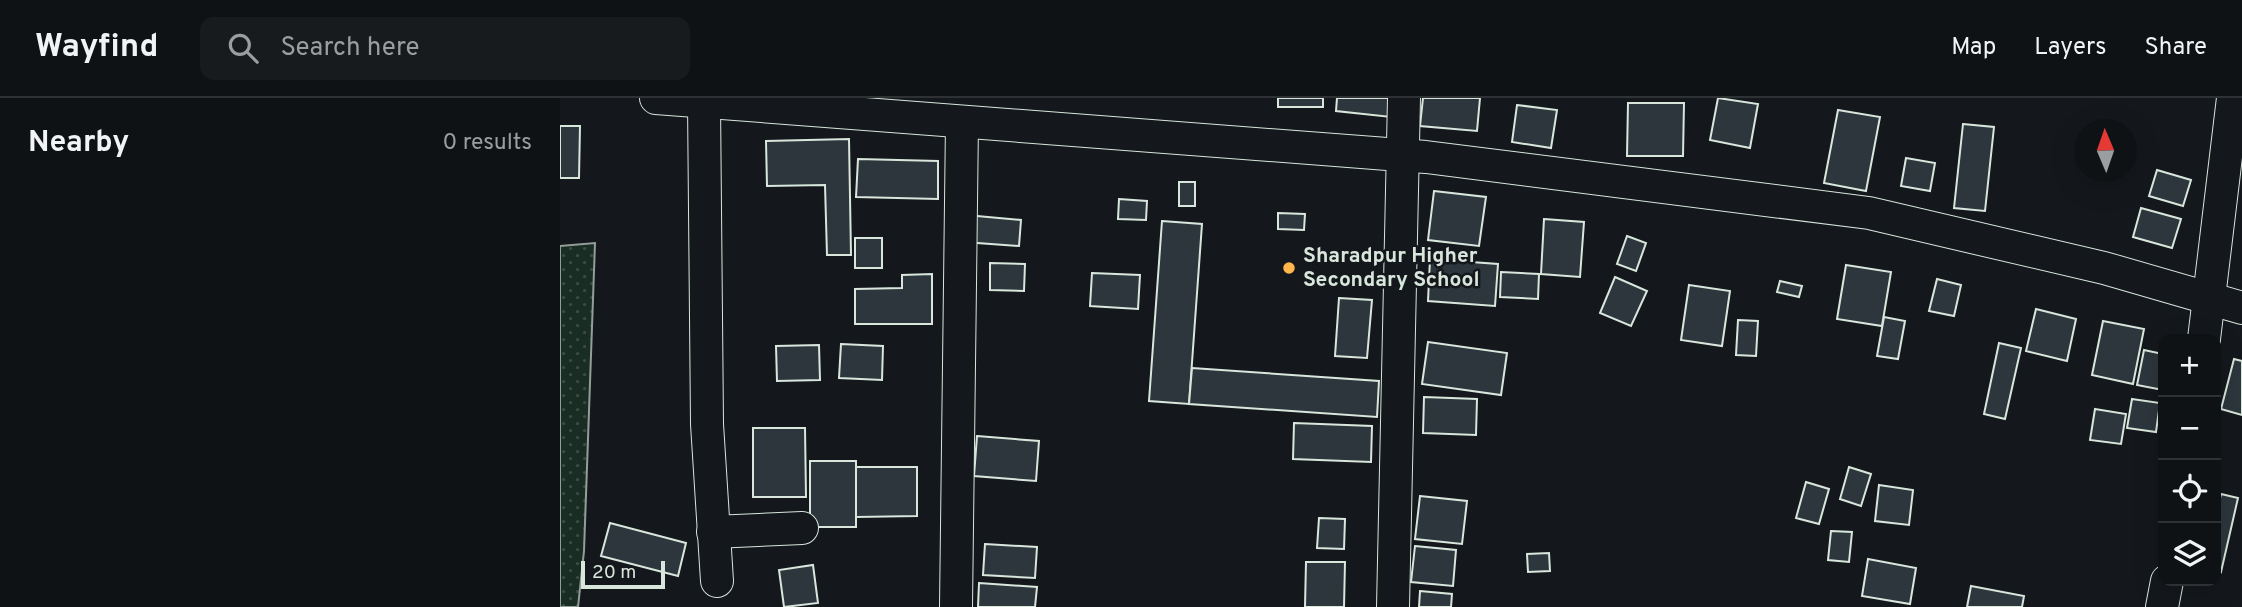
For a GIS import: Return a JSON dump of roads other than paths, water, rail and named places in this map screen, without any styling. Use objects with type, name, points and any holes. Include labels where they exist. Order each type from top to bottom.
[{"type":"street","points":[[656,98],[1403,155],[1869,214],[2104,268],[2242,308]]},
{"type":"street","points":[[1393,607],[1404,98]]},
{"type":"street","points":[[2205,334],[2233,98]]},
{"type":"street","points":[[704,102],[707,424],[717,581]]},
{"type":"street","points":[[956,607],[962,122]]},
{"type":"street","points":[[713,531],[802,528]]},
{"type":"street","points":[[2162,607],[2166,586]]},
{"type":"place","name":"Sharadpur Higher Secondary School","points":[[1289,268]]}]
